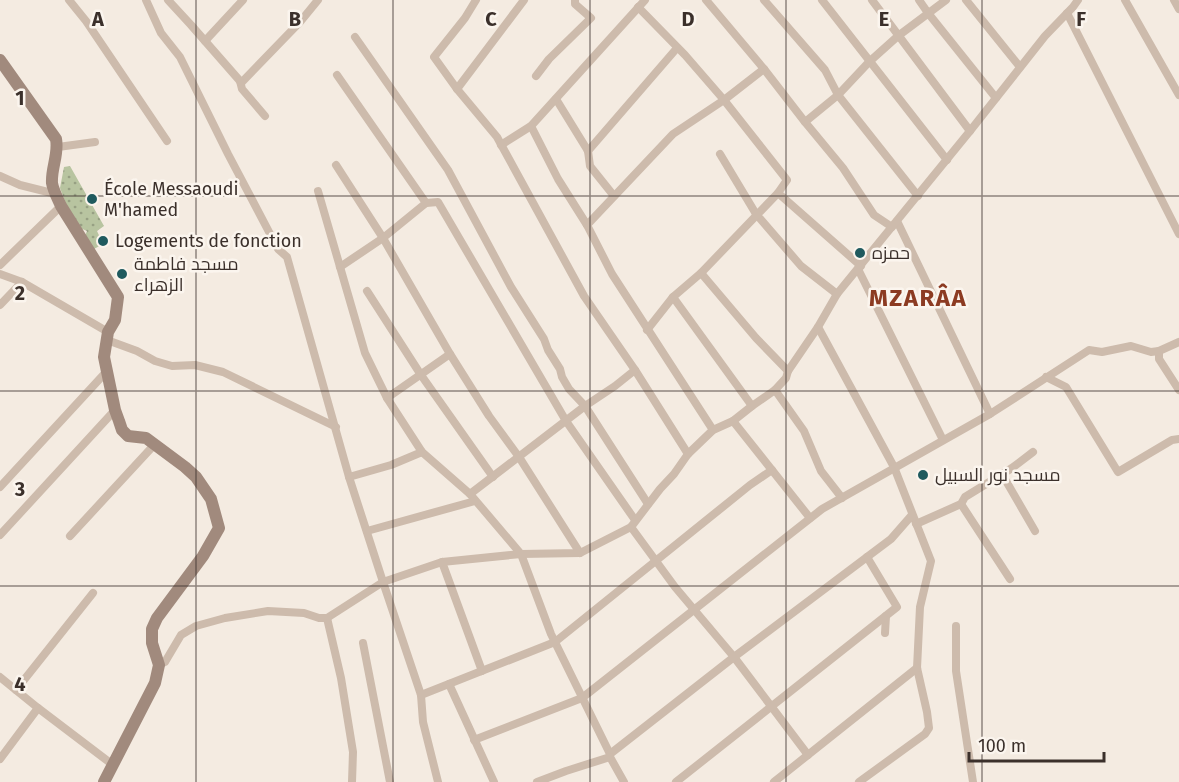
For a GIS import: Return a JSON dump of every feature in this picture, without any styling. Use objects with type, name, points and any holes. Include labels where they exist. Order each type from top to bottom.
[{"type":"street","points":[[69,0],[86,21],[167,141]]},
{"type":"street","points":[[146,0],[161,33],[180,57],[278,249],[287,257],[349,477],[421,695],[423,722],[438,782]]},
{"type":"street","points":[[205,41],[243,0]]},
{"type":"street","points":[[240,81],[244,81],[318,0]]},
{"type":"street","points":[[476,0],[465,18],[434,57],[497,137],[584,296],[636,370],[688,454]]},
{"type":"street","points":[[457,89],[524,0]]},
{"type":"street","points":[[536,76],[549,59],[591,18],[575,4],[575,0]]},
{"type":"street","points":[[501,145],[531,126],[645,0]]},
{"type":"street","points":[[706,0],[843,168],[874,215],[895,224],[990,414]]},
{"type":"street","points":[[764,0],[825,70],[838,95],[918,196]]},
{"type":"street","points":[[822,0],[947,160]]},
{"type":"street","points":[[872,0],[970,132]]},
{"type":"street","points":[[919,0],[996,98]]},
{"type":"street","points":[[805,122],[838,95],[898,36],[946,0]]},
{"type":"street","points":[[966,0],[1020,67]]},
{"type":"street","points":[[1125,0],[1179,95]]},
{"type":"street","points":[[1174,0],[1179,9]]},
{"type":"street","points":[[172,2],[240,81],[242,89],[265,116]]},
{"type":"street","points":[[159,664],[165,662],[181,635],[196,626],[225,618],[268,611],[304,613],[327,618],[382,582],[442,562],[521,554],[580,553],[633,523],[688,454],[713,429],[733,421],[776,390],[786,378],[788,371],[837,294],[1072,5],[1179,234]]},
{"type":"street","points":[[638,7],[724,100],[787,180],[782,196],[756,214],[701,273],[673,297],[647,330]]},
{"type":"street","points":[[355,37],[448,170],[511,287],[544,339],[569,389],[585,406],[648,504]]},
{"type":"street","points":[[588,151],[677,48]]},
{"type":"street","points":[[0,60],[56,139],[58,147],[52,183],[58,200],[118,297],[115,320],[107,336],[104,357],[115,410],[122,430],[128,436],[146,438],[196,477],[211,499],[219,528],[203,556],[157,618],[152,629],[152,642],[159,664],[155,683],[104,782]]},
{"type":"street","points":[[587,225],[673,134],[724,100],[764,69]]},
{"type":"street","points":[[337,75],[426,203]]},
{"type":"street","points":[[556,99],[588,151],[590,166],[614,196]]},
{"type":"street","points":[[531,126],[612,274],[713,429]]},
{"type":"street","points":[[58,147],[94,142]]},
{"type":"street","points":[[720,154],[756,214],[801,266],[837,294]]},
{"type":"street","points":[[336,165],[383,238],[450,354],[580,553]]},
{"type":"street","points":[[0,176],[58,200]]},
{"type":"street","points":[[318,191],[365,353],[387,398],[422,452],[473,498],[521,554],[555,642],[624,782]]},
{"type":"street","points":[[782,196],[859,268],[943,440]]},
{"type":"street","points":[[0,265],[58,200]]},
{"type":"street","points":[[340,267],[383,238],[426,203],[438,202],[566,421],[633,523],[655,562],[734,657],[808,755]]},
{"type":"street","points":[[701,273],[756,338],[788,371]]},
{"type":"street","points":[[0,274],[22,282],[107,336],[156,361],[172,366],[195,365],[223,372],[336,428]]},
{"type":"street","points":[[0,304],[22,282]]},
{"type":"street","points":[[367,291],[421,375],[493,477]]},
{"type":"street","points":[[673,297],[752,406]]},
{"type":"street","points":[[818,327],[894,467],[932,561],[920,607],[917,668],[929,728],[926,734],[865,780]]},
{"type":"street","points":[[474,740],[582,698],[822,509],[990,414],[1089,350],[1101,352],[1131,346],[1151,352],[1179,342]]},
{"type":"street","points":[[1159,351],[1159,359],[1179,390]]},
{"type":"street","points":[[387,398],[450,354]]},
{"type":"street","points":[[367,531],[473,498],[493,477],[636,370]]},
{"type":"street","points":[[0,488],[107,372]]},
{"type":"street","points":[[1046,377],[1066,387],[1118,472],[1172,440],[1179,439]]},
{"type":"street","points":[[776,390],[804,431],[821,471],[842,498]]},
{"type":"street","points":[[0,535],[115,410]]},
{"type":"street","points":[[733,421],[810,518]]},
{"type":"street","points":[[70,536],[155,444]]},
{"type":"street","points":[[349,477],[391,465],[422,452]]},
{"type":"street","points":[[916,524],[961,504],[965,496],[1012,468],[1033,452]]},
{"type":"street","points":[[421,695],[555,642],[750,485],[772,470]]},
{"type":"street","points":[[1002,474],[1035,531]]},
{"type":"street","points":[[961,504],[1010,579]]},
{"type":"street","points":[[537,782],[610,756],[734,657],[891,539],[912,515]]},
{"type":"street","points":[[676,782],[897,607],[867,556]]},
{"type":"street","points":[[442,562],[482,671]]},
{"type":"street","points":[[16,690],[93,593]]},
{"type":"street","points":[[885,633],[886,616]]},
{"type":"street","points":[[327,618],[342,678],[353,752],[352,782]]},
{"type":"street","points":[[956,627],[956,671],[973,782]]},
{"type":"street","points":[[363,643],[390,782]]},
{"type":"street","points":[[774,782],[917,668]]},
{"type":"street","points":[[0,677],[113,765]]},
{"type":"street","points":[[449,684],[494,782]]},
{"type":"street","points":[[0,759],[38,708]]},
{"type":"green space","points":[[70,166],[104,226],[97,231],[103,244],[94,249],[85,236],[87,231],[80,228],[68,209],[60,188],[64,167]]},
{"type":"place","name":"École Messaoudi M'hamed","points":[[92,199]]},
{"type":"place","name":"Logements de fonction","points":[[103,241]]},
{"type":"place","name":"حمزه","points":[[860,253]]},
{"type":"place","name":"مسجد فاطمة الزهراء","points":[[122,274]]},
{"type":"place","name":"مسجد نور السبيل","points":[[923,475]]},
{"type":"district","name":"MZARÂA","points":[[918,298]]}]
